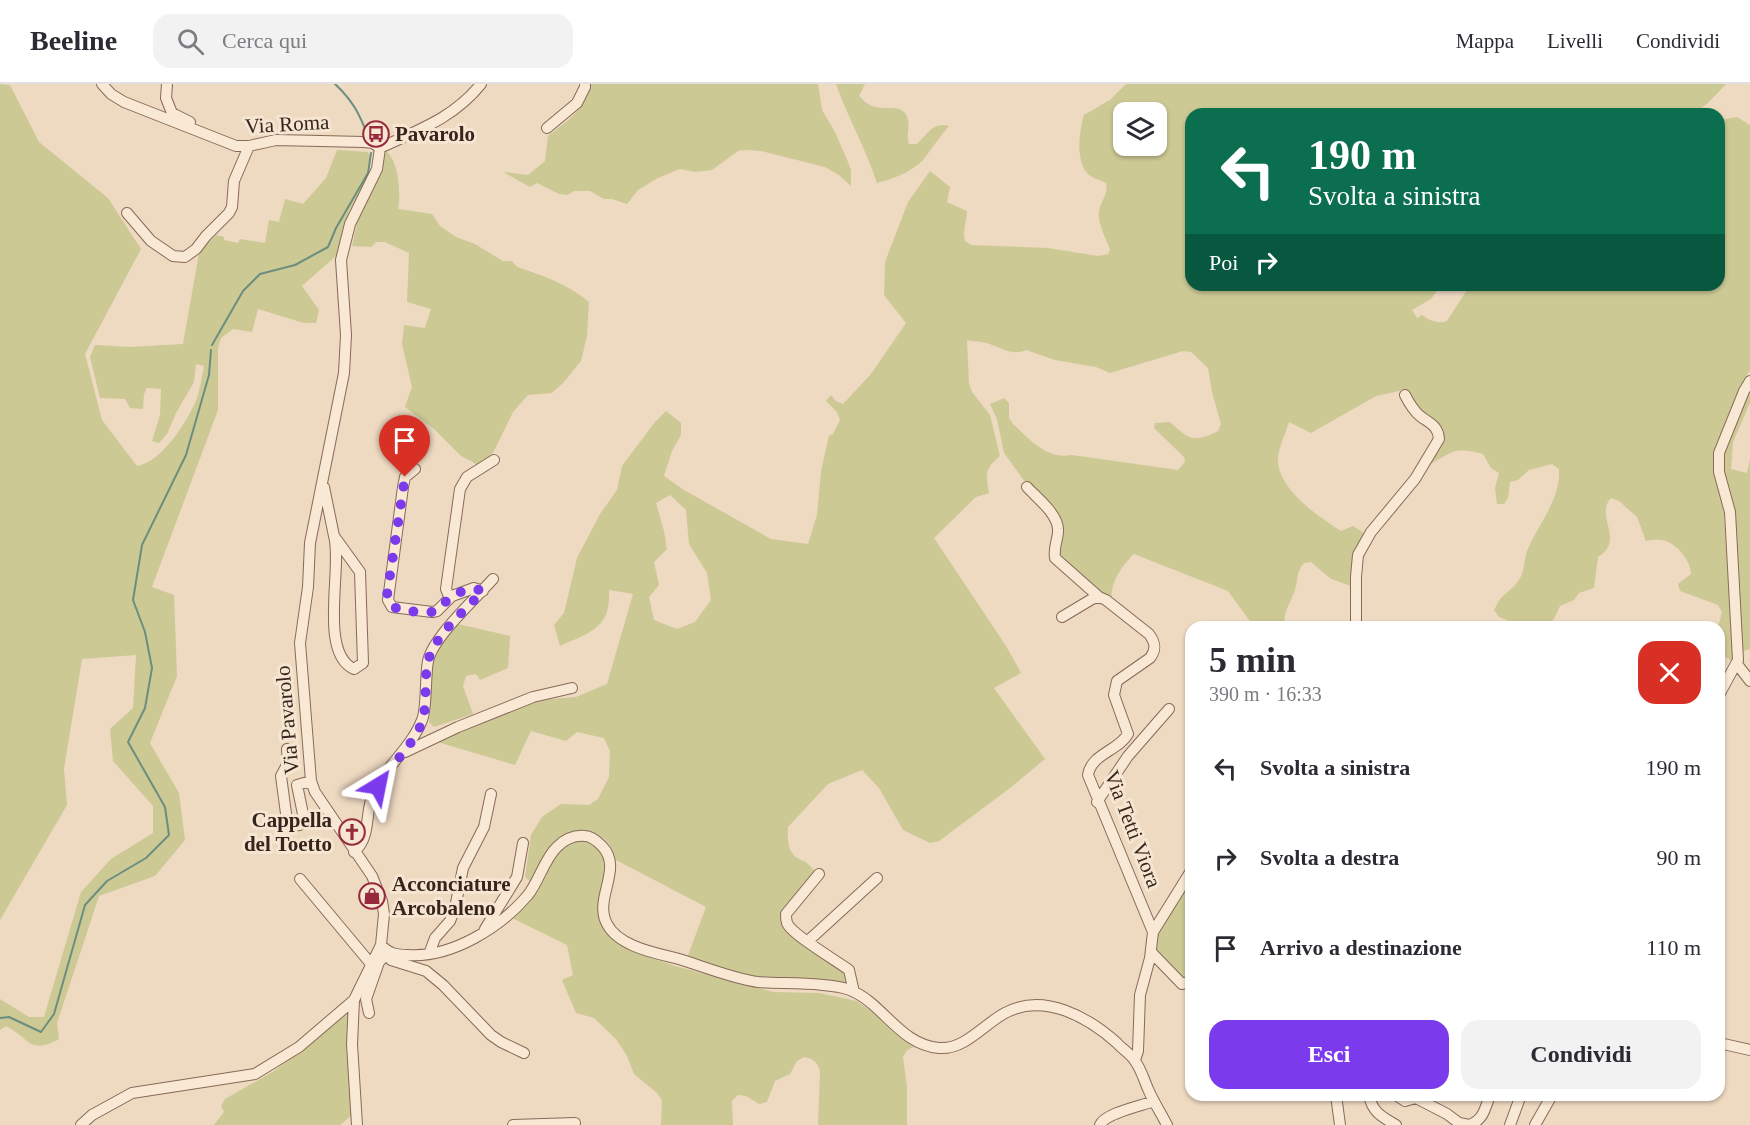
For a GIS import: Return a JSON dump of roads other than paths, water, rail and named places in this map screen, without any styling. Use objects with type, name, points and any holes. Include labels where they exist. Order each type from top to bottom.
[{"type":"street","name":"Via Roma","points":[[102,84],[111,94],[124,102],[236,146],[249,146],[276,140],[364,142],[373,143],[380,148]]},
{"type":"street","points":[[167,84],[166,99],[172,113],[226,138],[236,146]]},
{"type":"street","points":[[380,148],[454,111],[481,84]]},
{"type":"street","points":[[547,128],[578,103],[585,84]]},
{"type":"street","points":[[127,213],[151,241],[173,256],[185,257],[196,249],[229,213],[232,207],[234,181],[249,146]]},
{"type":"street","name":"Via Pavarolo","points":[[380,148],[376,169],[350,224],[341,260],[346,335],[344,373],[310,543],[308,586],[300,643],[311,781],[315,792],[372,876],[382,901],[385,951]]},
{"type":"street","points":[[1750,381],[1719,453],[1719,472],[1730,512],[1743,655],[1750,681]]},
{"type":"street","points":[[1356,621],[1358,555],[1371,532],[1415,479],[1439,439],[1436,428],[1421,417],[1409,404],[1405,395]]},
{"type":"street","points":[[452,596],[446,589],[460,489],[467,477],[494,460]]},
{"type":"street","points":[[415,469],[405,477],[403,487],[388,600],[392,608],[432,612],[437,611],[452,596],[474,588],[483,591]]},
{"type":"street","points":[[322,481],[334,536],[336,544],[335,635],[340,654],[349,667],[354,669],[363,663],[360,572],[334,536]]},
{"type":"street","points":[[1027,487],[1055,519],[1059,530],[1053,548],[1054,558],[1099,597]]},
{"type":"street","points":[[354,852],[362,845],[365,837],[372,797],[384,775],[402,754],[423,718],[429,657],[443,634],[494,579]]},
{"type":"street","points":[[1062,617],[1092,598],[1099,597]]},
{"type":"street","name":"Via Tetti Viora","points":[[1099,597],[1149,634],[1155,646],[1150,658],[1117,681],[1114,695],[1128,734],[1125,740],[1096,759],[1089,767],[1088,775],[1153,932]]},
{"type":"street","points":[[1725,685],[1743,655]]},
{"type":"street","points":[[402,754],[458,727],[533,697],[572,688]]},
{"type":"street","points":[[1098,802],[1123,763],[1168,709]]},
{"type":"street","points":[[287,749],[288,763],[281,776],[287,821],[291,826],[300,825],[304,819],[297,785],[311,781]]},
{"type":"street","points":[[429,954],[435,938],[450,921],[463,868],[484,827],[492,794]]},
{"type":"street","points":[[385,951],[409,955],[437,954],[466,942],[495,925],[528,895],[554,849],[565,840],[586,836],[596,840],[605,848],[611,860],[610,877],[604,897],[604,916],[608,926],[621,939],[651,951],[754,981],[849,989],[865,998],[904,1033],[921,1043],[939,1048],[963,1042],[1007,1011],[1024,1006],[1068,1010],[1111,1038],[1135,1060],[1167,1125]]},
{"type":"street","points":[[483,932],[517,877],[523,843]]},
{"type":"street","points":[[819,874],[786,914],[788,925],[849,970],[854,992]]},
{"type":"street","points":[[808,941],[877,878]]},
{"type":"street","points":[[300,879],[371,964]]},
{"type":"street","points":[[1135,1060],[1138,1051],[1140,995],[1151,952],[1153,932],[1185,881]]},
{"type":"street","points":[[357,1125],[352,1044],[354,1000],[371,964],[385,951]]},
{"type":"street","points":[[369,1013],[366,999],[385,951]]},
{"type":"street","points":[[385,951],[391,960],[426,971],[491,1035],[524,1053]]},
{"type":"street","points":[[1151,952],[1182,984],[1185,983]]},
{"type":"street","points":[[81,1125],[92,1115],[132,1093],[255,1074],[299,1047],[354,1000]]},
{"type":"street","points":[[1725,1044],[1750,1050]]},
{"type":"street","points":[[1100,1125],[1102,1120],[1111,1114],[1154,1101]]},
{"type":"street","points":[[1337,1101],[1341,1125]]},
{"type":"street","points":[[1371,1101],[1377,1114],[1396,1125]]},
{"type":"street","points":[[1422,1101],[1441,1110],[1459,1123],[1469,1125],[1477,1123],[1482,1118],[1488,1101]]},
{"type":"street","points":[[1510,1125],[1519,1101]]},
{"type":"street","points":[[1535,1125],[1549,1101]]},
{"type":"street","points":[[513,1125],[575,1123]]},
{"type":"waterway","points":[[335,84],[355,108],[368,136]]},
{"type":"waterway","points":[[212,345],[243,291],[260,274],[295,265],[328,247],[336,228],[368,173],[371,153]]},
{"type":"waterway","points":[[0,1018],[9,1017],[41,1032],[54,1014],[85,905],[107,881],[146,858],[169,835],[165,807],[128,742],[145,708],[152,668],[145,632],[133,600],[142,545],[186,455],[209,375],[211,350]]},
{"type":"place","name":"Pavarolo","points":[[376,134]]},
{"type":"place","name":"Cappella del Toetto","points":[[352,832]]},
{"type":"place","name":"Acconciature Arcobaleno","points":[[372,896]]}]
